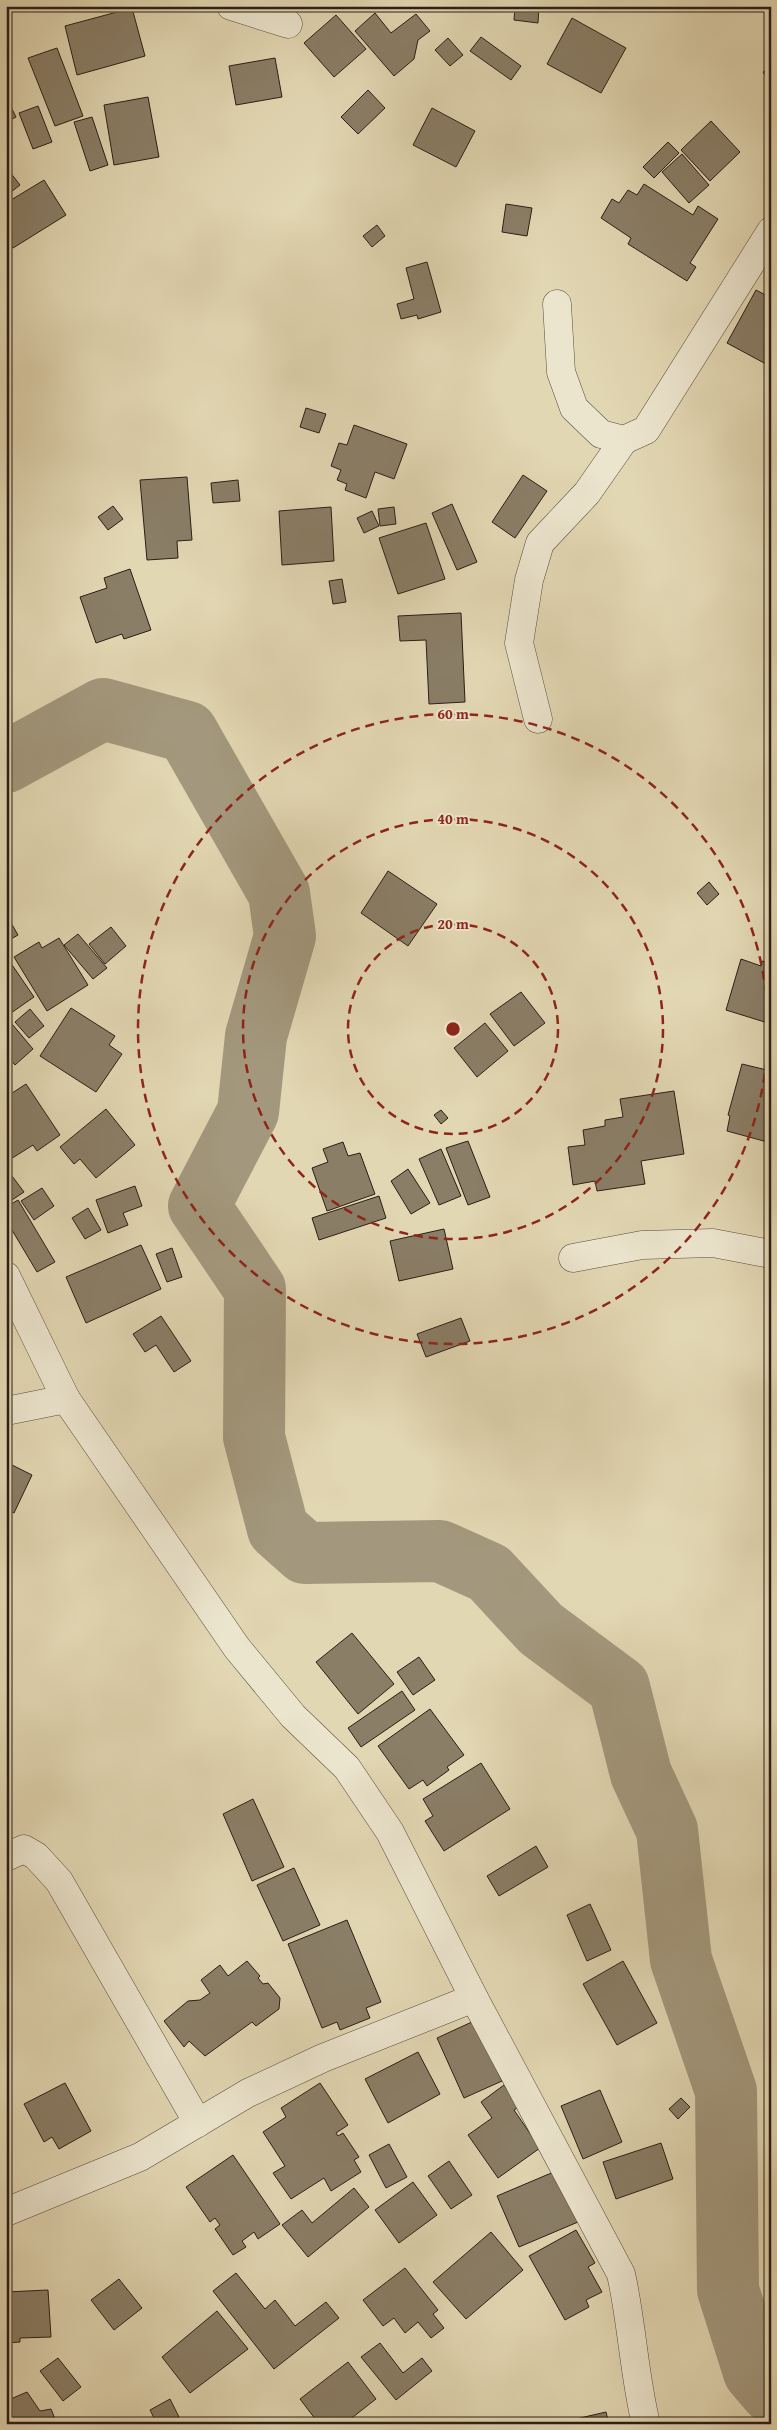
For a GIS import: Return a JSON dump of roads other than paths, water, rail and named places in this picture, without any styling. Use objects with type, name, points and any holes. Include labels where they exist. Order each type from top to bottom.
[{"type":"street","points":[[231,6],[288,24]]},
{"type":"street","points":[[538,719],[519,643],[529,580],[540,543],[587,493],[624,440],[646,430],[771,231]]},
{"type":"street","points":[[557,304],[562,372],[574,408],[600,434],[624,440]]},
{"type":"street","points":[[573,1258],[642,1245],[713,1243],[771,1254]]},
{"type":"street","points":[[6,1276],[66,1398],[237,1648],[293,1716],[347,1768],[390,1832],[474,1998],[621,2274],[630,2315],[646,2424]]},
{"type":"street","points":[[6,1411],[66,1398]]},
{"type":"street","points":[[6,1857],[24,1849],[36,1856],[59,1881],[198,2123]]},
{"type":"street","points":[[6,2212],[140,2157],[248,2093],[323,2058],[474,1998]]},
{"type":"waterway","points":[[6,762],[103,709],[187,732],[279,893],[285,936],[256,1036],[248,1112],[199,1206],[255,1289],[254,1437],[278,1529],[305,1553],[440,1551],[489,1573],[541,1629],[619,1687],[641,1774],[667,1830],[681,1960],[726,2091],[728,2290],[754,2372],[771,2392]]}]
